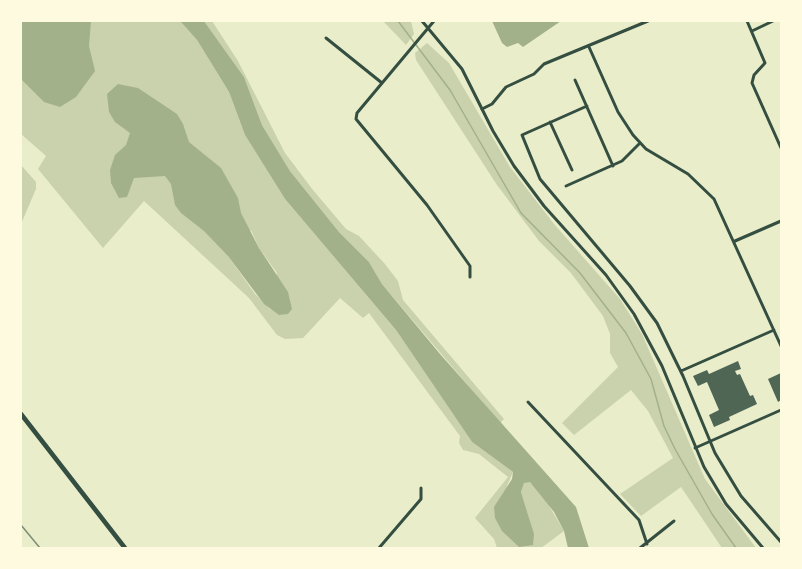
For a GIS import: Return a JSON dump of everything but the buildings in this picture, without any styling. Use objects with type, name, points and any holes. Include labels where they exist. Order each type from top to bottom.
[{"type":"main road","points":[[21,414],[125,548]]},
{"type":"street","points":[[422,21],[462,69],[504,150],[530,187],[606,275],[634,314],[662,366],[694,448],[726,504],[763,548]]},
{"type":"street","points":[[434,21],[382,83],[356,119],[427,205],[470,266],[470,277]]},
{"type":"street","points":[[482,109],[492,104],[506,87],[534,74],[544,64],[648,21]]},
{"type":"street","points":[[747,21],[765,63],[754,75],[752,82],[781,148]]},
{"type":"street","points":[[752,31],[773,21]]},
{"type":"street","points":[[326,38],[382,83]]},
{"type":"street","points":[[589,47],[622,120],[640,143],[706,189],[722,211],[781,346]]},
{"type":"street","points":[[575,80],[613,166]]},
{"type":"street","points":[[587,106],[522,135],[544,184],[630,286],[657,323],[681,371],[709,441],[741,496],[781,542]]},
{"type":"street","points":[[550,122],[572,170]]},
{"type":"street","points":[[566,186],[626,159],[640,143]]},
{"type":"street","points":[[735,241],[781,221]]},
{"type":"street","points":[[681,371],[774,330]]},
{"type":"street","points":[[528,402],[639,520],[647,544]]},
{"type":"street","points":[[694,448],[781,410]]},
{"type":"street","points":[[379,548],[421,499],[421,488]]},
{"type":"street","points":[[640,548],[674,521]]},
{"type":"shaded area","points":[[21,21],[180,21],[197,40],[229,92],[245,135],[285,199],[396,330],[472,442],[513,472],[507,486],[531,525],[521,492],[524,482],[530,482],[542,494],[564,531],[541,548],[497,548],[494,539],[475,518],[508,477],[479,454],[463,450],[459,443],[460,436],[369,313],[363,318],[340,298],[303,338],[285,339],[277,335],[249,298],[144,201],[103,248],[38,169],[46,156],[21,134]],"holes":[[[251,230],[259,248],[277,273],[271,310],[255,294],[228,256]]]},
{"type":"shaded area","points":[[21,21],[91,21],[89,46],[95,71],[76,97],[60,107],[44,102],[21,79]]},
{"type":"shaded area","points":[[180,21],[204,21],[244,77],[262,125],[290,171],[339,232],[369,262],[382,284],[440,354],[576,507],[589,548],[568,548],[564,531],[554,512],[530,482],[524,483],[521,492],[534,534],[533,545],[519,547],[502,531],[495,518],[494,507],[512,479],[513,472],[472,442],[396,330],[285,199],[245,135],[229,92],[197,40]]},
{"type":"shaded area","points":[[204,21],[212,21],[238,61],[285,153],[346,229],[359,236],[385,264],[398,281],[403,300],[504,419],[500,423],[382,284],[369,262],[339,232],[290,171],[262,125],[244,77]]},
{"type":"shaded area","points":[[383,21],[411,21],[414,34],[406,45]]},
{"type":"shaded area","points":[[492,21],[561,21],[523,47],[518,43],[507,47],[502,43]]},
{"type":"shaded area","points":[[427,43],[449,63],[510,167],[554,224],[620,299],[642,334],[705,479],[756,548],[722,548],[681,487],[641,516],[620,494],[673,458],[648,411],[631,390],[574,435],[562,423],[618,367],[610,353],[610,334],[603,316],[571,273],[539,241],[497,185],[416,60],[415,53]]},
{"type":"shaded area","points":[[118,84],[138,88],[177,114],[189,142],[221,168],[238,198],[241,213],[259,248],[288,292],[292,309],[288,314],[279,315],[264,304],[228,256],[204,231],[181,213],[175,205],[171,184],[165,176],[134,178],[127,197],[119,198],[111,183],[110,170],[115,155],[126,145],[130,133],[115,122],[109,112],[107,94]]},
{"type":"shaded area","points":[[21,165],[36,182],[36,189],[21,224]]},
{"type":"waterway","points":[[398,21],[450,90],[521,213],[580,273],[626,333],[651,379],[664,426],[675,449],[712,514],[736,548]]},
{"type":"railway","points":[[21,525],[40,548]]}]
